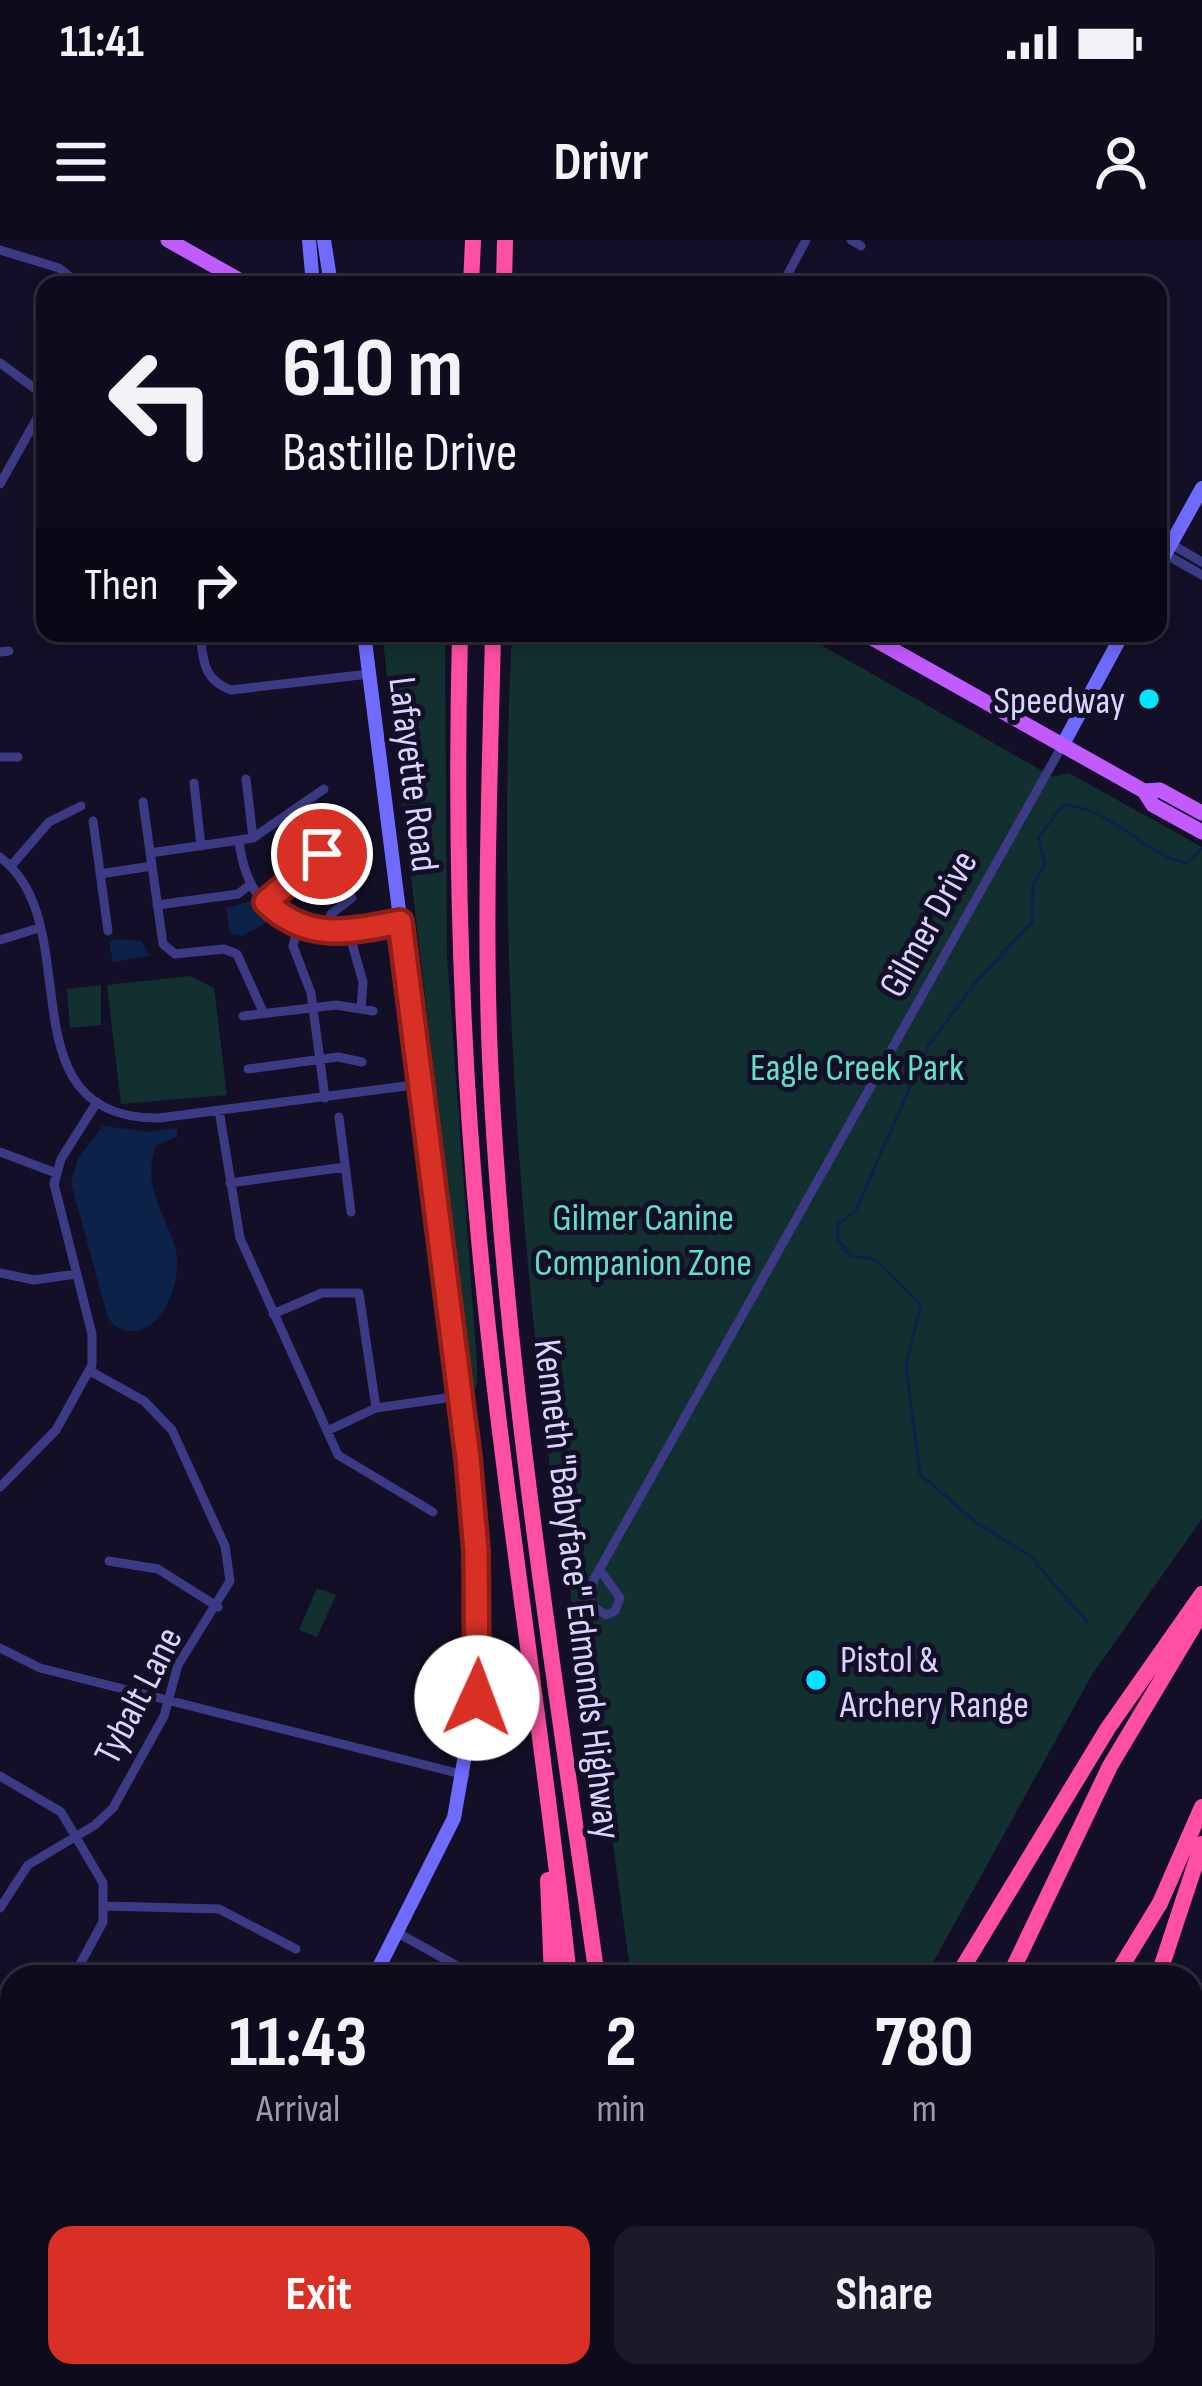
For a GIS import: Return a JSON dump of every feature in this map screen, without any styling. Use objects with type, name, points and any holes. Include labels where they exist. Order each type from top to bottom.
[{"type":"highway","points":[[471,276],[473,240]]},
{"type":"highway","points":[[504,276],[506,240]]},
{"type":"highway","name":"Kenneth \"Babyface\" Edmonds Highway","points":[[460,642],[458,933],[470,1130],[490,1349],[567,1965]]},
{"type":"highway","name":"Kenneth \"Babyface\" Edmonds Highway","points":[[494,642],[489,853],[495,1130],[515,1349],[595,1965]]},
{"type":"highway","points":[[964,1965],[1098,1745],[1202,1594]]},
{"type":"highway","points":[[1015,1965],[1110,1766],[1202,1612]]},
{"type":"highway","points":[[539,1741],[551,1965]]},
{"type":"highway","points":[[1121,1965],[1160,1903],[1202,1807]]},
{"type":"highway","points":[[1161,1965],[1202,1844]]},
{"type":"main road","points":[[168,240],[232,276]]},
{"type":"main road","points":[[309,240],[312,276]]},
{"type":"main road","points":[[323,240],[329,276]]},
{"type":"main road","points":[[1167,551],[1202,488]]},
{"type":"main road","name":"Lafayette Road","points":[[365,642],[460,1396],[476,1551],[479,1674],[465,1775],[444,1845],[381,1965]]},
{"type":"main road","points":[[879,642],[1144,790],[1160,790],[1202,813]]},
{"type":"main road","points":[[1062,746],[1118,642]]},
{"type":"main road","points":[[1144,790],[1153,805],[1202,832]]},
{"type":"street","points":[[787,276],[806,240]]},
{"type":"street","points":[[0,250],[59,268],[69,276]]},
{"type":"street","points":[[0,362],[36,392]]},
{"type":"street","points":[[0,484],[36,417]]},
{"type":"street","points":[[1167,555],[1202,562]]},
{"type":"street","points":[[1167,556],[1202,575]]},
{"type":"street","points":[[201,642],[205,670],[215,683],[231,690],[369,674]]},
{"type":"street","name":"Gilmer Drive","points":[[600,1570],[1062,746]]},
{"type":"street","points":[[0,758],[18,758]]},
{"type":"street","points":[[246,779],[253,838]]},
{"type":"street","points":[[194,783],[201,846]]},
{"type":"street","points":[[150,853],[253,838],[324,789]]},
{"type":"street","points":[[143,802],[167,950],[182,954],[224,949],[237,954],[263,1014]]},
{"type":"street","points":[[10,866],[49,822],[82,806]]},
{"type":"street","points":[[93,821],[108,931]]},
{"type":"street","points":[[264,898],[350,831]]},
{"type":"street","points":[[239,841],[251,884],[298,926],[349,933],[400,922]]},
{"type":"street","points":[[0,857],[29,891],[56,1046],[70,1077],[97,1102],[139,1118],[421,1084]]},
{"type":"street","points":[[100,874],[152,866]]},
{"type":"street","points":[[157,905],[238,894],[251,884]]},
{"type":"street","points":[[327,933],[331,915],[352,898]]},
{"type":"street","points":[[298,926],[293,946],[314,1007],[325,1098]]},
{"type":"street","points":[[0,940],[39,928]]},
{"type":"street","points":[[243,1016],[314,1007],[367,1010],[349,933]]},
{"type":"street","points":[[248,1069],[320,1059],[362,1062]]},
{"type":"street","points":[[0,1487],[56,1430],[90,1371],[94,1344],[56,1201],[56,1173],[97,1102]]},
{"type":"street","points":[[219,1111],[240,1238],[327,1431],[344,1462],[433,1512]]},
{"type":"street","points":[[338,1117],[351,1212]]},
{"type":"street","points":[[0,1152],[56,1173]]},
{"type":"street","points":[[230,1183],[344,1167]]},
{"type":"street","points":[[0,1273],[30,1280],[76,1274]]},
{"type":"street","points":[[273,1314],[322,1293],[358,1292],[376,1408]]},
{"type":"street","name":"Tybalt Lane","points":[[0,1908],[28,1865],[113,1808],[168,1700],[178,1665],[229,1585],[230,1557],[174,1434],[143,1401],[90,1371]]},
{"type":"street","points":[[327,1431],[376,1408],[460,1396]]},
{"type":"street","points":[[110,1561],[158,1569],[218,1607]]},
{"type":"street","points":[[600,1570],[620,1598],[606,1615],[589,1604],[600,1570]]},
{"type":"street","points":[[0,1648],[40,1668],[465,1775]]},
{"type":"street","points":[[0,1776],[56,1808],[103,1883],[106,1906],[79,1965]]},
{"type":"street","points":[[106,1906],[219,1909],[296,1949]]},
{"type":"street","points":[[398,1933],[455,1965]]},
{"type":"green space","points":[[383,642],[445,642],[447,956],[477,1363],[477,1386],[472,1391]]},
{"type":"green space","name":"Eagle Creek Park","points":[[512,642],[816,642],[1053,777],[1069,773],[1202,847],[1202,1519],[1093,1673],[932,1965],[629,1965],[581,1606],[572,1606],[536,1351],[512,1043],[508,736]]},
{"type":"green space","points":[[190,976],[214,988],[227,1095],[121,1104],[107,985]]},
{"type":"green space","points":[[101,985],[101,1025],[70,1028],[67,989]]},
{"type":"green space","points":[[317,1588],[336,1595],[317,1637],[299,1630]]},
{"type":"water","points":[[251,901],[270,920],[243,936],[230,934],[226,908]]},
{"type":"water","points":[[115,939],[141,941],[150,956],[113,962],[109,943]]},
{"type":"water","points":[[103,1126],[148,1132],[177,1128],[178,1136],[156,1146],[151,1173],[175,1247],[175,1281],[159,1317],[136,1331],[122,1330],[108,1318],[71,1183],[78,1158]]},
{"type":"waterway","points":[[1087,1622],[1030,1556],[974,1521],[920,1474],[906,1366],[921,1304],[874,1259],[851,1256],[838,1241],[838,1224],[856,1210],[928,1046],[975,983],[1032,922],[1033,885],[1045,864],[1038,838],[1063,805],[1097,814],[1170,858],[1186,863],[1201,849]]},
{"type":"place","name":"Speedway","points":[[1149,699]]},
{"type":"place","name":"Pistol & Archery Range","points":[[816,1680]]},
{"type":"route","points":[[322,854],[264,898],[283,916],[309,930],[349,933],[400,922],[468,1458],[476,1551],[477,1698]]},
{"type":"park label","name":"Gilmer Canine Companion Zone","points":[[643,1238]]}]
